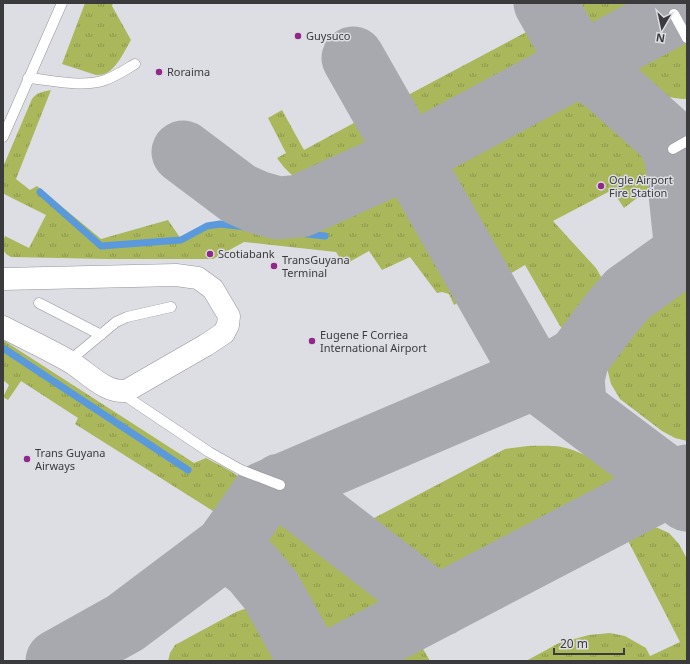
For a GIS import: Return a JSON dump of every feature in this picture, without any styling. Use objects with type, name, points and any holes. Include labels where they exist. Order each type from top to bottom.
[{"type":"street","points":[[3,279],[176,275],[198,278],[213,289],[228,316],[228,325],[224,333],[138,385],[126,391],[119,392],[97,381],[69,361],[3,327]]},
{"type":"lane","points":[[3,137],[62,3]]},
{"type":"lane","points":[[674,14],[687,38]]},
{"type":"lane","points":[[28,78],[84,83],[104,81],[116,76],[135,64]]},
{"type":"lane","points":[[673,149],[687,141]]},
{"type":"lane","points":[[39,303],[101,335]]},
{"type":"lane","points":[[69,361],[116,322],[127,317],[171,307]]},
{"type":"lane","points":[[119,392],[209,452],[241,470],[280,486]]},
{"type":"green space","points":[[85,3],[113,3],[112,6],[131,40],[113,68],[102,75],[96,75],[62,64]]},
{"type":"green space","points":[[581,3],[671,3],[601,40]]},
{"type":"green space","points":[[687,25],[687,99],[662,96],[633,87],[626,83],[620,72],[622,60]]},
{"type":"green space","points":[[532,29],[542,30],[548,37],[557,57],[553,69],[426,133],[408,95]]},
{"type":"green space","points":[[584,85],[593,87],[602,92],[622,123],[652,147],[658,160],[660,172],[655,184],[624,208],[612,190],[553,221],[596,268],[603,280],[607,292],[604,305],[582,333],[576,335],[568,334],[560,326],[525,265],[501,279],[444,177],[444,169],[446,159],[454,149],[575,87]]},
{"type":"green space","points":[[51,90],[16,179],[30,190],[37,186],[101,239],[168,220],[181,239],[207,226],[224,220],[217,203],[227,199],[243,208],[272,217],[300,221],[320,220],[354,207],[397,186],[409,184],[414,185],[419,190],[475,293],[454,305],[449,294],[442,292],[437,293],[410,257],[382,270],[369,251],[344,265],[336,252],[244,242],[213,259],[11,257],[4,251],[3,248],[5,236],[29,248],[46,215],[3,193],[3,167],[32,99],[42,92]]},
{"type":"green space","points":[[282,110],[304,150],[374,112],[397,151],[335,182],[315,185],[305,183],[286,170],[277,158],[286,153],[268,118]]},
{"type":"green space","points":[[687,274],[687,441],[675,438],[662,431],[620,399],[611,384],[608,372],[608,354],[610,336],[641,296]]},
{"type":"green space","points":[[3,340],[194,463],[206,458],[234,474],[244,485],[245,490],[243,500],[237,508],[228,513],[213,511],[75,424],[78,418],[21,381],[8,400],[3,397],[9,385],[3,380]]},
{"type":"green space","points":[[528,446],[561,447],[579,452],[594,459],[608,468],[617,478],[618,484],[614,493],[610,497],[457,578],[449,579],[429,574],[359,526],[505,449]]},
{"type":"green space","points":[[274,508],[291,510],[384,571],[390,580],[392,589],[392,600],[388,614],[360,630],[343,634],[323,631],[311,624],[300,608],[283,566],[261,539],[259,534],[259,522],[268,511]]},
{"type":"green space","points":[[625,525],[641,525],[658,528],[669,533],[679,544],[687,559],[687,661],[526,661],[559,643],[589,635],[610,633],[625,636],[646,648],[650,656],[680,642],[621,527]]},
{"type":"green space","points":[[247,608],[259,609],[267,613],[281,642],[282,650],[280,661],[168,661],[170,653],[175,645],[236,612]]},
{"type":"green space","points":[[415,635],[430,661],[367,661]]},
{"type":"waterway","points":[[40,192],[101,246],[181,240],[207,226],[220,224],[325,236]]},
{"type":"waterway","points":[[3,348],[188,470]]},
{"type":"taxiway","points":[[545,3],[580,65],[608,84],[666,136],[673,149],[677,164],[686,252]]},
{"type":"taxiway","points":[[183,152],[239,194],[257,202],[278,208],[300,206],[408,157],[687,7]]},
{"type":"taxiway","points":[[353,58],[536,377],[545,386],[674,483],[687,500]]},
{"type":"taxiway","points":[[575,401],[573,379],[578,358],[610,315],[628,294],[687,252]]},
{"type":"taxiway","points":[[57,661],[125,623],[226,547],[264,493],[536,377],[559,369],[578,358]]},
{"type":"taxiway","points":[[333,661],[687,476]]},
{"type":"taxiway","points":[[280,485],[421,594],[441,605]]},
{"type":"taxiway","points":[[226,547],[253,569],[271,591],[310,661]]},
{"type":"place","name":"Guysuco","points":[[298,36]]},
{"type":"place","name":"Roraima","points":[[159,72]]},
{"type":"place","name":"Ogle Airport Fire Station","points":[[601,186]]},
{"type":"place","name":"Scotiabank","points":[[210,254]]},
{"type":"place","name":"TransGuyana Terminal","points":[[274,266]]},
{"type":"place","name":"Eugene F Corriea International Airport","points":[[312,341]]},
{"type":"place","name":"Trans Guyana Airways","points":[[27,459]]}]
